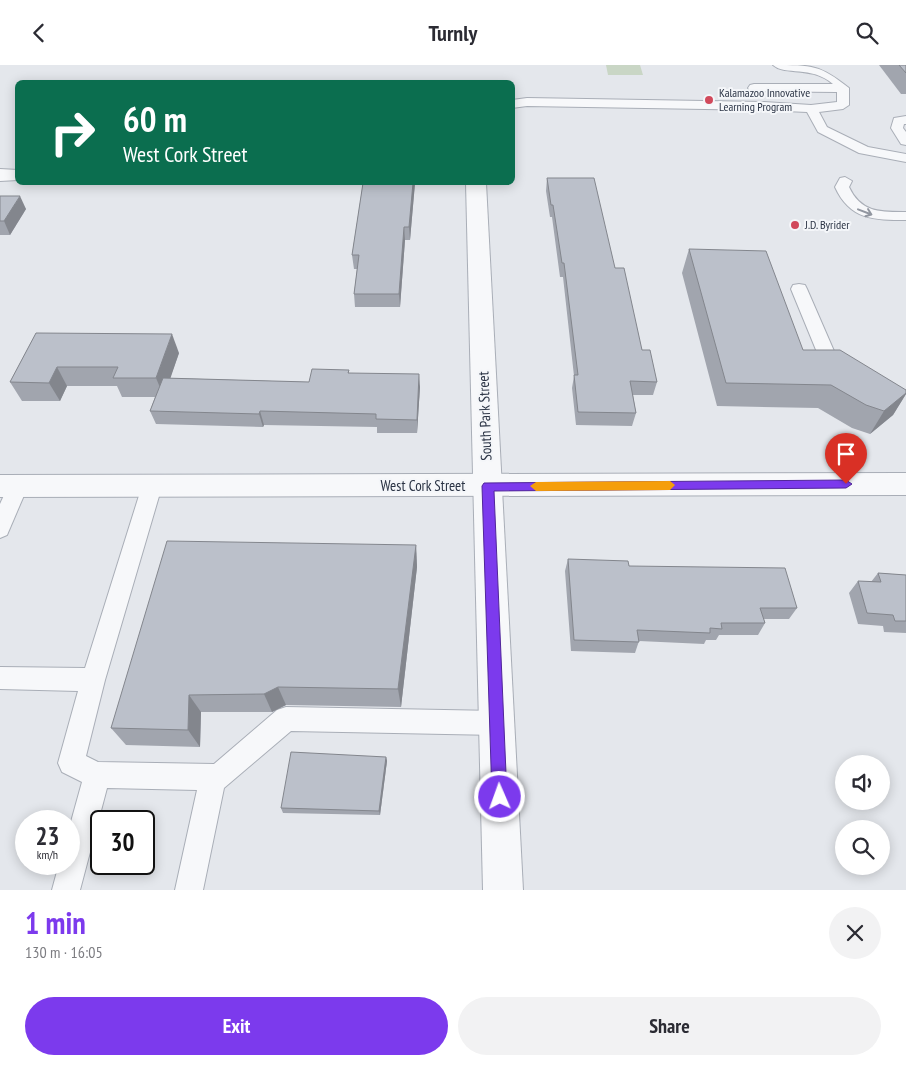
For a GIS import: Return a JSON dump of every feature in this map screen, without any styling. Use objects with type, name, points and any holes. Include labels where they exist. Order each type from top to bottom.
[{"type":"street","name":"South Park Street","points":[[476,185],[503,890]]},
{"type":"street","name":"West Cork Street","points":[[9,486],[906,484]]},
{"type":"lane","points":[[515,104],[527,102],[660,104],[811,109],[844,105],[846,96],[843,88],[833,78],[813,67],[780,65]]},
{"type":"lane","points":[[754,88],[843,88]]},
{"type":"lane","points":[[811,109],[822,129],[864,150],[906,158]]},
{"type":"lane","points":[[906,120],[898,121],[897,128],[906,141]]},
{"type":"lane","points":[[845,181],[842,187],[854,206],[860,211],[870,214],[906,215]]},
{"type":"lane","points":[[799,289],[830,362],[855,377]]},
{"type":"lane","points":[[0,529],[9,486]]},
{"type":"lane","points":[[152,486],[93,680],[71,763],[97,775],[219,777],[286,719],[497,723]]},
{"type":"lane","points":[[0,678],[93,680]]},
{"type":"lane","points":[[66,890],[97,775]]},
{"type":"lane","points":[[189,890],[213,777]]},
{"type":"green space","points":[[606,65],[640,65],[643,75],[608,75]]},
{"type":"building","points":[[899,65],[906,65],[906,73]]},
{"type":"building","points":[[547,178],[594,178],[615,268],[624,268],[642,350],[650,350],[657,382],[630,381],[636,413],[578,412],[574,375],[578,375],[564,263],[562,263]]},
{"type":"building","points":[[363,185],[413,185],[409,227],[404,227],[399,294],[354,294],[359,255],[352,255]]},
{"type":"building","points":[[0,196],[20,196],[4,221],[0,221]]},
{"type":"building","points":[[689,249],[766,251],[803,350],[840,350],[906,390],[906,393],[884,411],[866,405],[831,385],[726,383]]},
{"type":"building","points":[[36,333],[172,334],[156,378],[113,378],[118,367],[57,367],[49,383],[10,382]]},
{"type":"building","points":[[312,369],[349,370],[348,373],[419,374],[417,420],[376,419],[376,414],[260,411],[259,414],[150,411],[163,378],[309,382]]},
{"type":"building","points":[[167,541],[416,545],[398,689],[278,687],[264,694],[189,695],[188,730],[111,728]]},
{"type":"building","points":[[568,559],[628,561],[629,566],[785,568],[797,608],[760,608],[765,623],[721,623],[722,629],[710,628],[710,633],[637,630],[639,642],[574,640]]},
{"type":"building","points":[[878,573],[906,575],[906,621],[895,621],[893,615],[867,613],[858,581],[881,582]]},
{"type":"building","points":[[291,752],[386,757],[379,811],[281,808]]},
{"type":"slow traffic","points":[[536,486],[670,485]]},
{"type":"place","name":"Kalamazoo Innovative Learning Program","points":[[709,100]]},
{"type":"place","name":"J.D. Byrider","points":[[795,225]]},
{"type":"route","points":[[500,797],[488,486],[846,484]]}]
